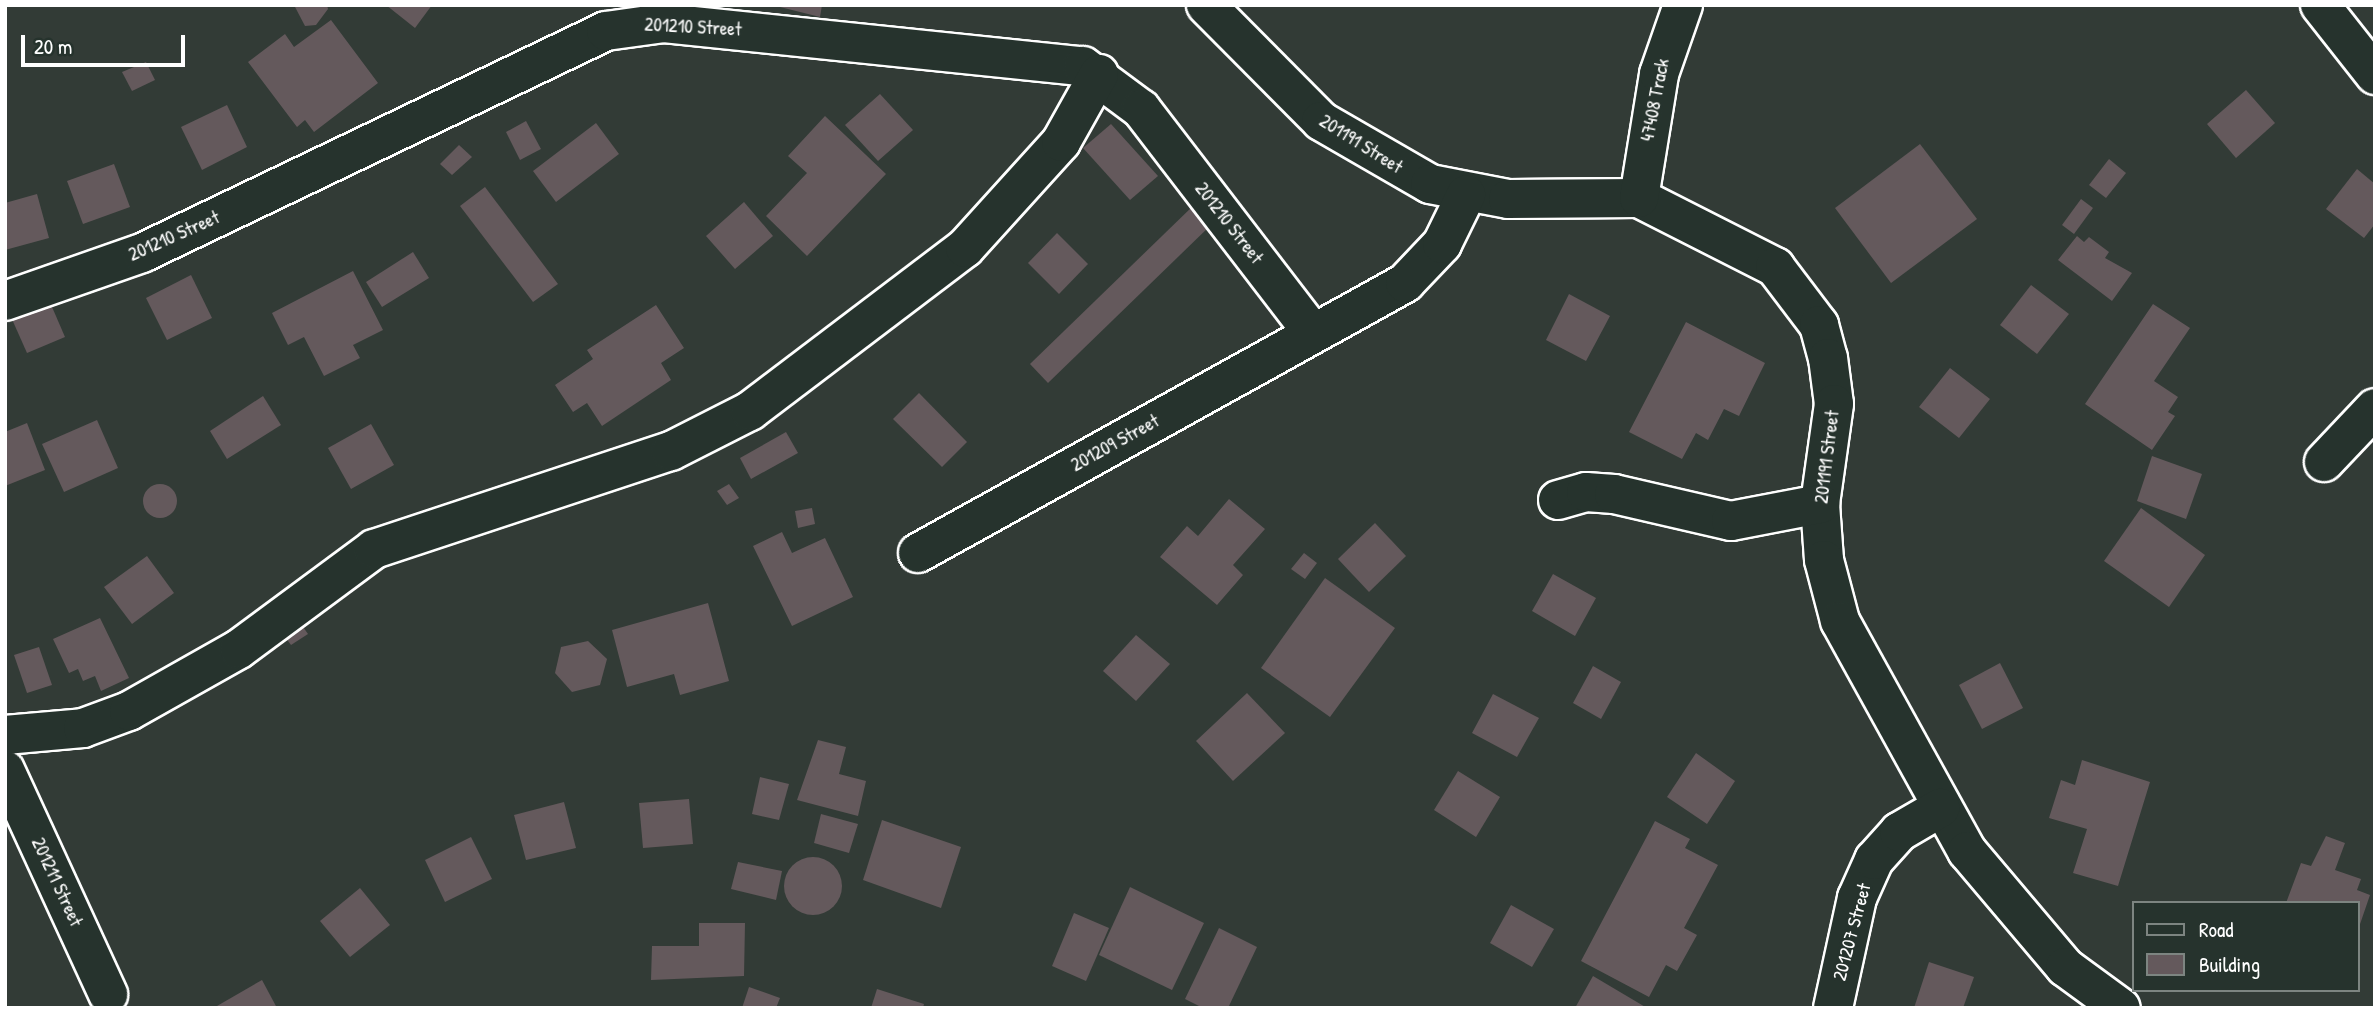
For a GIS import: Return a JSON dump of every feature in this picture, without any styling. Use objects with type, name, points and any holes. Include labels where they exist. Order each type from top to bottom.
[{"type":"street","name":"201191 Street","points":[[1206,5],[1321,121],[1371,155],[1466,195],[1639,198],[1776,267],[1819,325],[1834,404],[1820,504],[1824,560],[1840,621],[1940,808],[2008,907],[2065,967],[2121,1008]]},
{"type":"street","name":"47408 Track","points":[[1639,198],[1659,74],[1683,5]]},
{"type":"street","points":[[2320,5],[2375,75]]},
{"type":"street","name":"201210 Street","points":[[5,301],[142,253],[631,24],[1012,54],[1065,60],[1099,74],[1141,109],[1313,333]]},
{"type":"street","points":[[5,735],[83,728],[129,711],[239,649],[374,549],[671,451],[750,411],[965,248],[1061,142],[1099,74]]},
{"type":"street","name":"201209 Street","points":[[918,553],[1405,283],[1428,262],[1466,195]]},
{"type":"street","points":[[2324,462],[2375,408]]},
{"type":"street","points":[[1558,500],[1614,494],[1731,522],[1820,504]]},
{"type":"street","name":"201211 Street","points":[[5,770],[108,995]]},
{"type":"street","name":"201207 Street","points":[[1833,1008],[1857,898],[1874,860],[1899,832],[1940,808]]},
{"type":"building","points":[[294,5],[327,5],[328,9],[316,25],[305,26]]},
{"type":"building","points":[[386,5],[432,5],[415,28]]},
{"type":"building","points":[[772,5],[822,5],[820,17]]},
{"type":"building","points":[[331,20],[378,83],[314,132],[305,120],[297,127],[248,62],[285,34],[294,47]]},
{"type":"building","points":[[146,62],[155,80],[132,91],[122,72]]},
{"type":"building","points":[[2246,90],[2275,123],[2236,158],[2207,124]]},
{"type":"building","points":[[880,94],[913,130],[878,161],[845,125]]},
{"type":"building","points":[[227,105],[247,147],[202,170],[181,127]]},
{"type":"building","points":[[825,116],[886,174],[807,256],[766,216],[807,173],[788,156]]},
{"type":"building","points":[[526,121],[541,149],[520,160],[506,132]]},
{"type":"building","points":[[596,123],[619,154],[556,202],[533,171]]},
{"type":"building","points":[[1111,124],[1158,176],[1130,200],[1083,148]]},
{"type":"building","points":[[1920,144],[1977,219],[1891,283],[1835,208]]},
{"type":"building","points":[[459,145],[472,157],[452,175],[440,164]]},
{"type":"building","points":[[2109,159],[2126,173],[2106,198],[2089,185]]},
{"type":"building","points":[[114,164],[130,207],[83,224],[67,181]]},
{"type":"building","points":[[2357,169],[2375,184],[2375,224],[2364,238],[2326,209]]},
{"type":"building","points":[[485,187],[558,284],[533,302],[460,206]]},
{"type":"building","points":[[37,194],[49,238],[5,250],[5,203]]},
{"type":"building","points":[[2081,199],[2093,208],[2074,234],[2062,225]]},
{"type":"building","points":[[744,202],[773,236],[735,269],[706,236]]},
{"type":"building","points":[[1194,205],[1212,224],[1048,383],[1030,364]]},
{"type":"building","points":[[1057,233],[1088,264],[1059,294],[1028,263]]},
{"type":"building","points":[[2077,236],[2084,242],[2089,237],[2109,252],[2105,258],[2132,273],[2112,301],[2058,260]]},
{"type":"building","points":[[413,252],[429,278],[382,307],[366,282]]},
{"type":"building","points":[[353,271],[383,330],[353,345],[360,358],[324,376],[304,337],[288,345],[272,313]]},
{"type":"building","points":[[191,275],[212,318],[167,340],[146,298]]},
{"type":"building","points":[[2031,285],[2069,314],[2037,354],[2000,325]]},
{"type":"building","points":[[1569,294],[1610,316],[1586,361],[1546,340]]},
{"type":"building","points":[[49,300],[65,337],[27,353],[11,317]]},
{"type":"building","points":[[2153,304],[2190,328],[2154,381],[2178,397],[2168,412],[2175,416],[2152,450],[2085,404]]},
{"type":"building","points":[[656,305],[684,348],[661,363],[671,380],[602,426],[587,403],[573,412],[555,385],[593,359],[587,350]]},
{"type":"building","points":[[1686,322],[1765,363],[1739,416],[1724,409],[1708,440],[1696,433],[1682,459],[1629,432]]},
{"type":"building","points":[[1950,368],[1990,399],[1959,438],[1919,407]]},
{"type":"building","points":[[919,393],[967,442],[942,467],[893,419]]},
{"type":"building","points":[[263,396],[281,425],[227,459],[210,431]]},
{"type":"building","points":[[97,420],[118,468],[64,492],[42,444]]},
{"type":"building","points":[[27,423],[45,470],[5,486],[5,432]]},
{"type":"building","points":[[371,424],[394,465],[351,489],[328,448]]},
{"type":"building","points":[[786,432],[798,453],[751,479],[740,458]]},
{"type":"building","points":[[2152,456],[2202,474],[2186,519],[2137,501]]},
{"type":"building","points":[[160,484],[172,489],[177,501],[172,513],[160,518],[148,513],[143,501],[148,489]]},
{"type":"building","points":[[729,484],[739,498],[727,505],[717,491]]},
{"type":"building","points":[[1229,499],[1265,529],[1233,565],[1243,575],[1217,605],[1160,557],[1187,526],[1198,536]]},
{"type":"building","points":[[812,508],[815,524],[798,528],[795,511]]},
{"type":"building","points":[[2141,508],[2205,555],[2169,607],[2104,561]]},
{"type":"building","points":[[1375,523],[1406,556],[1369,592],[1338,559]]},
{"type":"building","points":[[782,532],[792,553],[825,538],[853,597],[792,626],[753,546]]},
{"type":"building","points":[[1304,553],[1317,563],[1305,579],[1291,569]]},
{"type":"building","points":[[147,556],[174,593],[132,624],[104,587]]},
{"type":"building","points":[[1553,574],[1596,598],[1575,636],[1532,611]]},
{"type":"building","points":[[1325,578],[1395,628],[1330,717],[1261,668]]},
{"type":"building","points":[[708,603],[729,681],[680,695],[674,674],[627,687],[612,630]]},
{"type":"building","points":[[296,617],[308,634],[291,645],[279,629]]},
{"type":"building","points":[[100,618],[129,678],[101,691],[95,676],[83,681],[78,669],[69,673],[53,639]]},
{"type":"building","points":[[1136,635],[1170,664],[1136,701],[1103,671]]},
{"type":"building","points":[[588,641],[607,659],[600,685],[572,692],[555,673],[561,647]]},
{"type":"building","points":[[39,647],[52,685],[27,693],[14,655]]},
{"type":"building","points":[[2000,663],[2023,708],[1982,729],[1959,685]]},
{"type":"building","points":[[1593,666],[1621,682],[1601,719],[1573,703]]},
{"type":"building","points":[[1247,693],[1285,733],[1233,781],[1196,741]]},
{"type":"building","points":[[1493,694],[1539,718],[1517,757],[1472,733]]},
{"type":"building","points":[[818,740],[846,747],[839,774],[866,781],[858,816],[797,800]]},
{"type":"building","points":[[1696,753],[1735,781],[1707,824],[1667,797]]},
{"type":"building","points":[[2082,760],[2150,782],[2118,886],[2073,873],[2087,829],[2049,818],[2061,780],[2075,785]]},
{"type":"building","points":[[1458,771],[1500,797],[1476,837],[1434,810]]},
{"type":"building","points":[[760,777],[789,784],[779,820],[752,814]]},
{"type":"building","points":[[689,799],[693,844],[643,848],[639,803]]},
{"type":"building","points":[[564,802],[576,848],[526,860],[514,815]]},
{"type":"building","points":[[821,814],[858,824],[849,853],[814,843]]},
{"type":"building","points":[[882,820],[961,847],[941,908],[863,880]]},
{"type":"building","points":[[1655,821],[1690,839],[1685,848],[1718,865],[1684,928],[1697,935],[1677,971],[1666,965],[1649,997],[1581,961]]},
{"type":"building","points":[[2326,836],[2345,843],[2335,870],[2361,879],[2357,890],[2370,895],[2359,927],[2359,901],[2287,901],[2301,863],[2311,866]]},
{"type":"building","points":[[471,837],[492,879],[445,902],[425,860]]},
{"type":"building","points":[[807,857],[819,857],[834,865],[842,880],[842,892],[834,907],[819,915],[807,915],[792,907],[784,892],[784,880],[792,865]]},
{"type":"building","points":[[738,862],[782,871],[776,900],[731,889]]},
{"type":"building","points":[[1130,887],[1204,923],[1172,990],[1099,955]]},
{"type":"building","points":[[360,888],[390,925],[350,957],[320,921]]},
{"type":"building","points":[[1511,905],[1554,929],[1532,967],[1490,943]]},
{"type":"building","points":[[1074,913],[1109,928],[1086,981],[1052,966]]},
{"type":"building","points":[[699,923],[745,923],[744,976],[651,980],[652,946],[699,946]]},
{"type":"building","points":[[1219,928],[1257,947],[1228,1008],[1203,1008],[1185,999]]},
{"type":"building","points":[[1929,962],[1974,977],[1963,1008],[1914,1008]]},
{"type":"building","points":[[1593,976],[1647,1008],[1575,1008]]},
{"type":"building","points":[[262,980],[277,1008],[218,1008],[217,1006]]},
{"type":"building","points":[[749,987],[780,998],[776,1008],[742,1008]]},
{"type":"building","points":[[877,989],[924,1004],[923,1008],[871,1008]]}]
